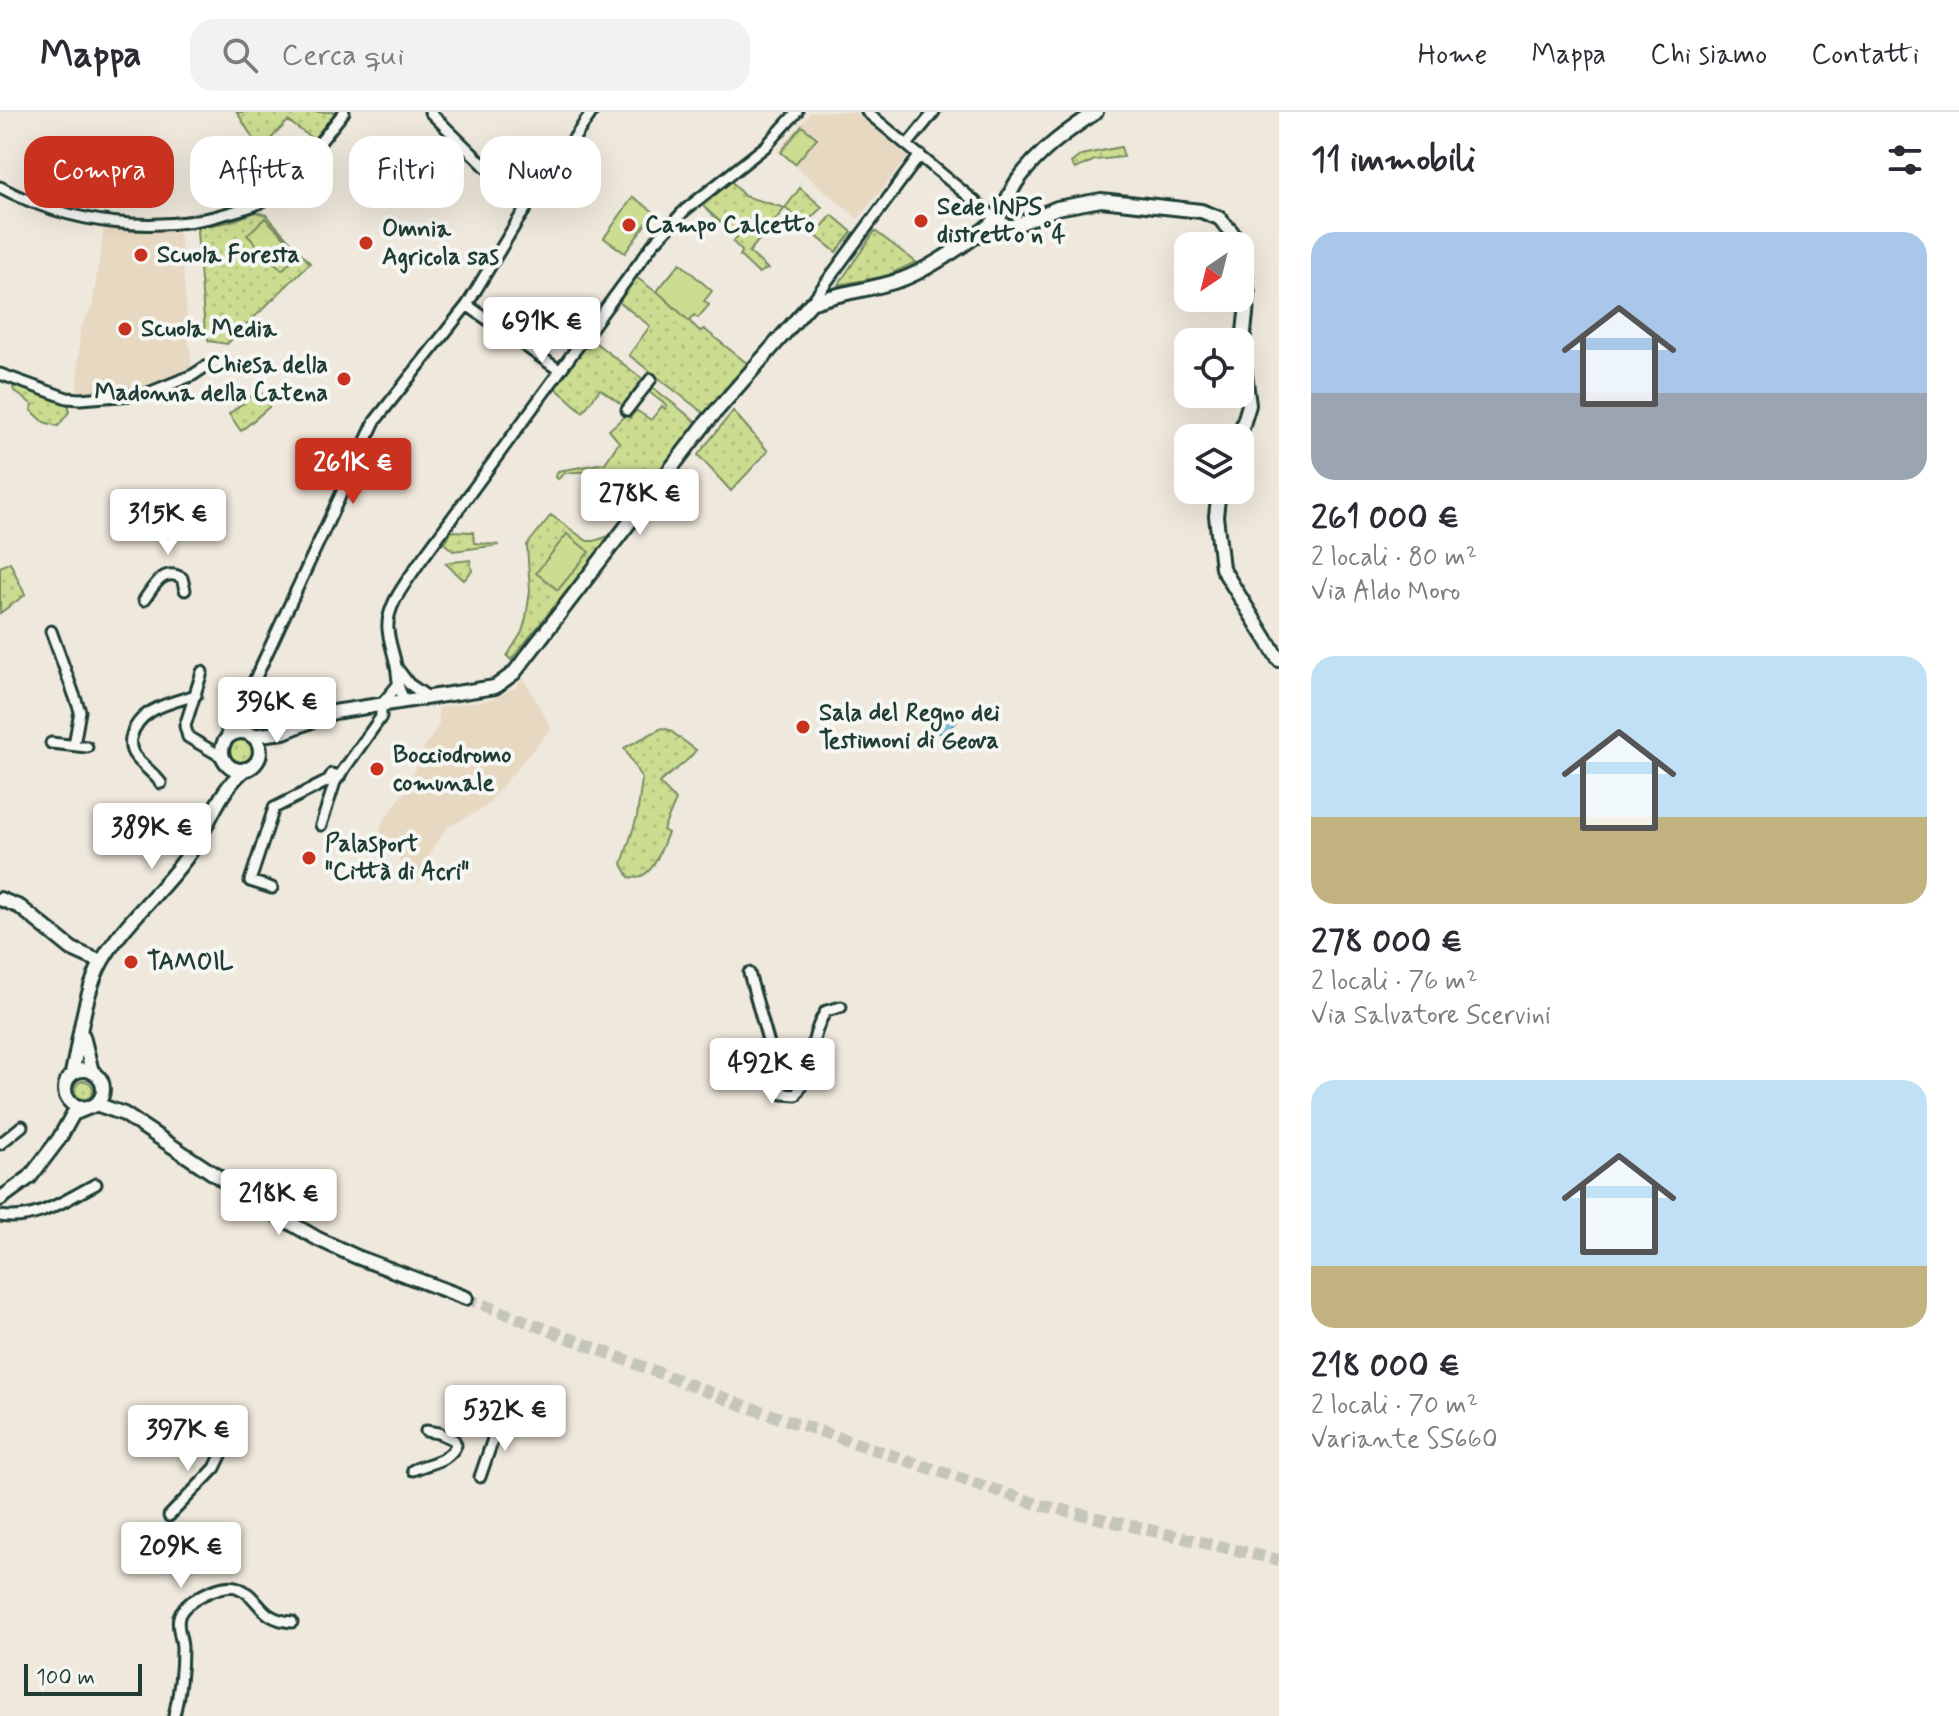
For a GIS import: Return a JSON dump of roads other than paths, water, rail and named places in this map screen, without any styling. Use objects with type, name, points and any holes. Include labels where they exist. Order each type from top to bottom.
[{"type":"main road","points":[[236,737],[284,732],[334,712],[495,687],[514,673],[697,435],[811,303],[830,295],[902,280],[919,272],[996,219],[1017,181],[1037,156],[1096,112]]},
{"type":"main road","points":[[996,219],[1006,226],[1014,226],[1057,208],[1101,200],[1201,211],[1219,218],[1241,247],[1248,295],[1242,351],[1249,405],[1243,424]]},
{"type":"main road","points":[[1217,504],[1222,568],[1279,660]]},
{"type":"main road","points":[[66,1124],[69,1102],[64,1087],[72,1073],[101,962],[193,848],[223,791],[245,769],[254,765],[284,732]]},
{"type":"main road","points":[[236,737],[259,745],[259,756]]},
{"type":"main road","points":[[223,791],[225,761],[236,737]]},
{"type":"main road","points":[[225,761],[235,769],[245,769]]},
{"type":"main road","points":[[0,899],[20,907],[72,949],[101,962]]},
{"type":"main road","points":[[82,1029],[92,1072]]},
{"type":"main road","points":[[72,1073],[82,1070],[98,1076],[103,1088],[124,1114],[268,1210],[318,1239],[466,1298]]},
{"type":"main road","points":[[0,1199],[30,1177],[59,1139],[73,1114],[93,1106],[103,1088]]},
{"type":"main road","points":[[69,1102],[79,1108],[93,1106],[124,1114]]},
{"type":"street","points":[[0,187],[53,210],[106,222],[187,223],[260,202],[287,179],[344,112]]},
{"type":"street","points":[[430,112],[480,161]]},
{"type":"street","points":[[406,701],[397,686],[388,619],[391,608],[419,563],[653,244],[685,210],[766,146],[797,112]]},
{"type":"street","points":[[867,112],[996,219]]},
{"type":"street","points":[[907,145],[934,112]]},
{"type":"street","points":[[236,737],[242,707],[375,421],[467,305],[518,220],[590,115]]},
{"type":"street","points":[[811,303],[920,155]]},
{"type":"street","points":[[467,305],[559,370]]},
{"type":"street","points":[[0,374],[67,398],[80,399],[146,394],[205,367]]},
{"type":"street","points":[[627,410],[651,379]]},
{"type":"street","points":[[144,600],[163,575],[182,578],[185,590]]},
{"type":"street","points":[[51,631],[80,711],[74,745]]},
{"type":"street","points":[[236,737],[226,724],[264,662]]},
{"type":"street","points":[[397,668],[409,684],[428,697]]},
{"type":"street","points":[[202,672],[185,726],[188,737],[225,761]]},
{"type":"street","points":[[406,701],[409,684]]},
{"type":"street","points":[[321,825],[340,776],[381,717],[381,705],[397,686]]},
{"type":"street","points":[[161,783],[133,755],[130,744],[132,735],[138,722],[160,706],[196,695]]},
{"type":"street","points":[[205,748],[236,737]]},
{"type":"street","points":[[51,743],[87,747]]},
{"type":"street","points":[[272,888],[250,881],[274,808],[328,781],[332,774],[340,776]]},
{"type":"street","points":[[749,973],[783,1094],[796,1095],[812,1058],[816,1028],[826,1011],[841,1007]]},
{"type":"street","points":[[0,1144],[22,1126]]},
{"type":"street","points":[[0,1216],[18,1219],[41,1213],[96,1184]]},
{"type":"street","points":[[480,1477],[493,1439],[488,1421],[493,1413],[508,1410]]},
{"type":"street","points":[[413,1470],[442,1460],[453,1452],[456,1445],[454,1440],[426,1431]]},
{"type":"street","points":[[169,1516],[215,1468],[226,1445]]},
{"type":"street","points":[[174,1716],[182,1647],[179,1616],[182,1610],[209,1592],[223,1586],[233,1586],[244,1591],[270,1617],[292,1622]]},
{"type":"water","points":[[947,711],[955,713],[958,720],[943,736],[933,726]]},
{"type":"tunnel","points":[[466,1298],[742,1405],[1037,1504],[1279,1560]]},
{"type":"place","name":"Sede INPS distretto n°4","points":[[921,221]]},
{"type":"place","name":"Campo Calcetto","points":[[629,225]]},
{"type":"place","name":"Omnia Agricola sas","points":[[366,243]]},
{"type":"place","name":"Scuola Foresta","points":[[141,255]]},
{"type":"place","name":"Scuola Media","points":[[125,329]]},
{"type":"place","name":"Chiesa della Madonna della Catena","points":[[344,379]]},
{"type":"place","name":"Sala del Regno dei Testimoni di Geova","points":[[803,727]]},
{"type":"place","name":"Bocciodromo comunale","points":[[377,769]]},
{"type":"place","name":"Palasport \"Città di Acri\"","points":[[309,858]]},
{"type":"place","name":"TAMOIL","points":[[131,962]]}]
